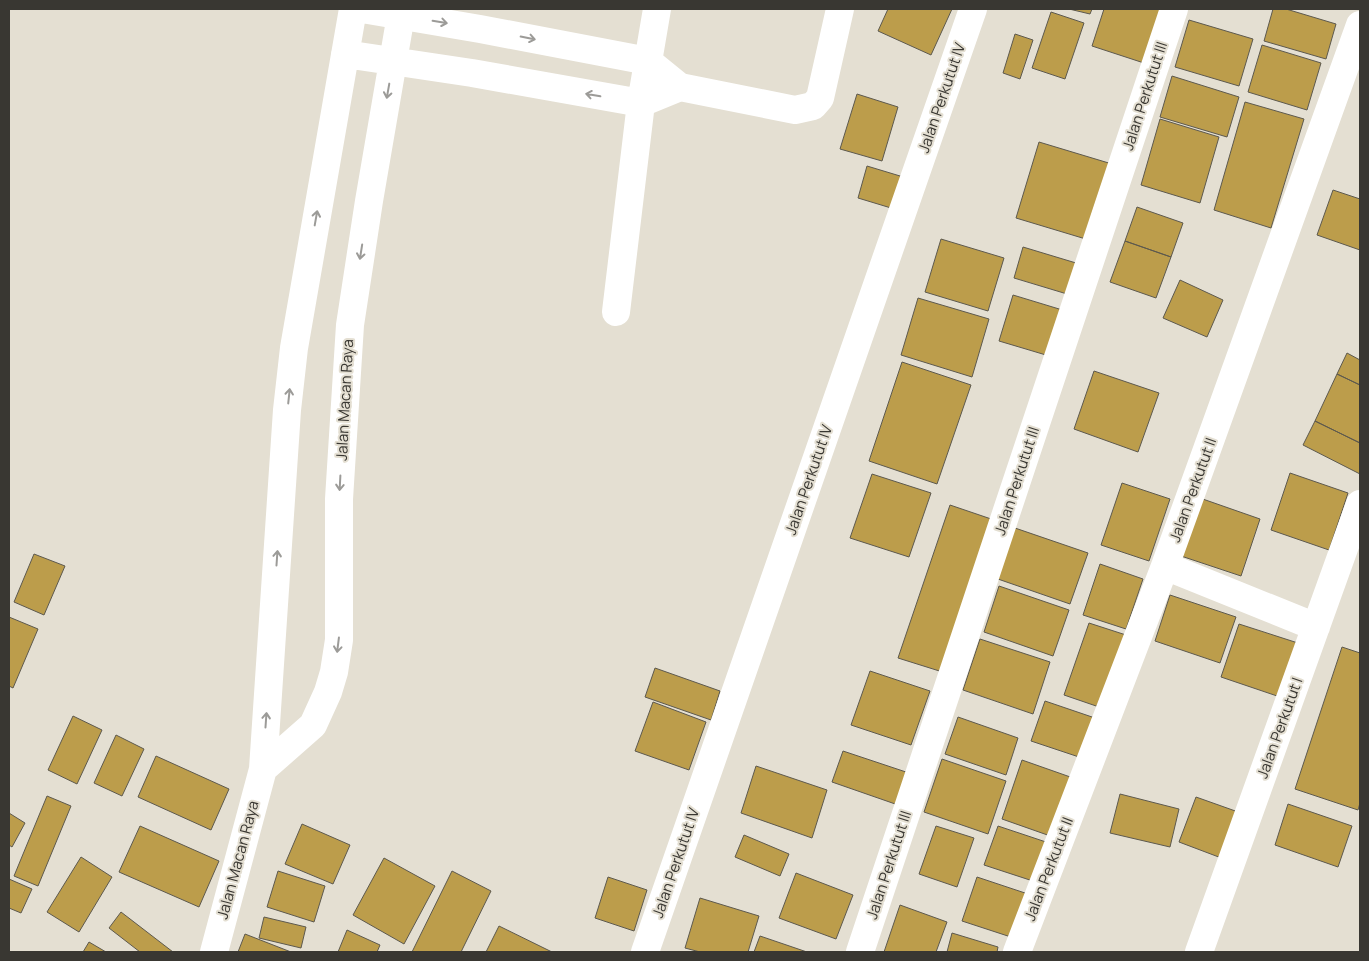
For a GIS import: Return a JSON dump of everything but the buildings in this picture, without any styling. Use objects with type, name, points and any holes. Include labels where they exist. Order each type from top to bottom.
[{"type":"street","name":"Jalan Macan Raya","points":[[214,952],[263,769],[287,410],[294,348],[353,9]]},
{"type":"street","points":[[362,9],[401,12],[648,61],[680,87],[796,110],[813,106],[820,98],[840,9]]},
{"type":"street","points":[[616,312],[641,103],[657,9]]},
{"type":"street","name":"Jalan Perkutut IV","points":[[646,952],[973,9]]},
{"type":"street","name":"Jalan Perkutut III","points":[[860,952],[1174,9]]},
{"type":"street","name":"Jalan Macan Raya","points":[[263,769],[312,725],[328,692],[334,672],[339,640],[340,499],[350,326],[401,12]]},
{"type":"street","name":"Jalan Perkutut II","points":[[1017,952],[1165,566],[1360,25]]},
{"type":"street","points":[[345,54],[641,103],[680,87]]},
{"type":"street","name":"Jalan Perkutut I","points":[[1199,952],[1360,504]]},
{"type":"street","points":[[1165,566],[1316,627]]}]
